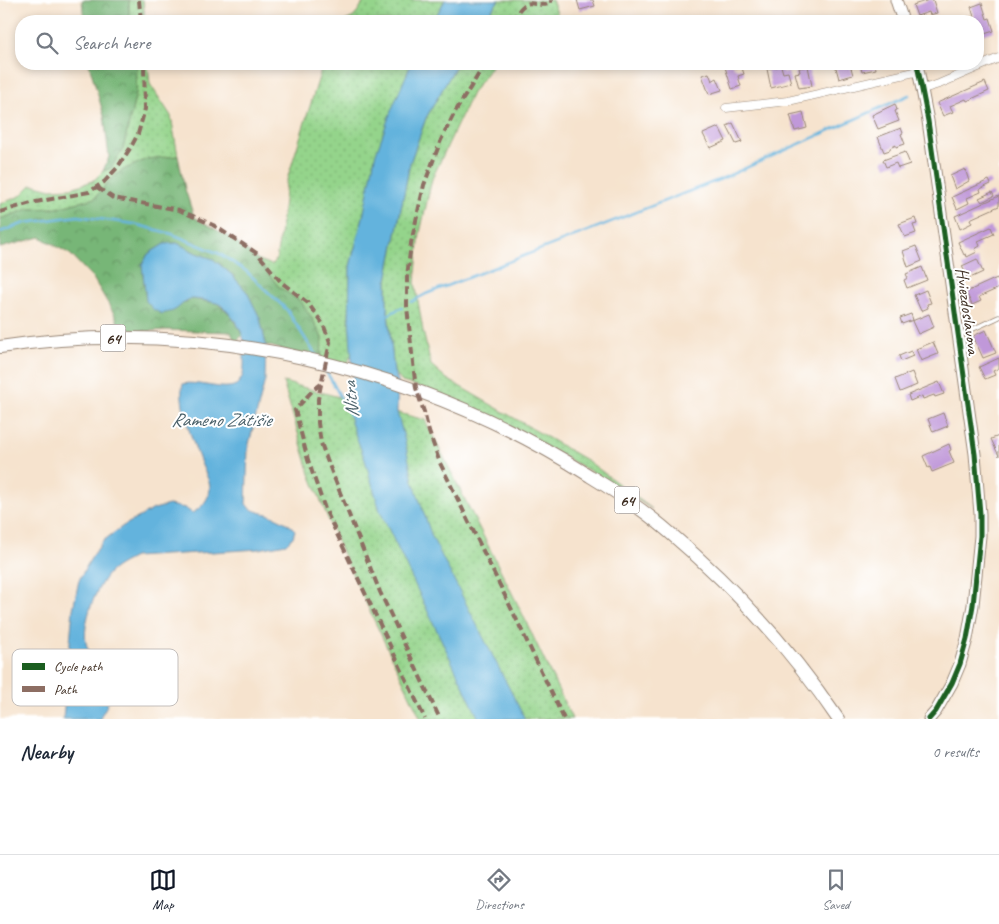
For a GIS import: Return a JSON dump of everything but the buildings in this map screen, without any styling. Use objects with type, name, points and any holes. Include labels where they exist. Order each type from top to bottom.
[{"type":"main road","name":"64","points":[[0,347],[95,338],[164,339],[227,345],[337,366],[437,398],[479,416],[550,451],[615,492],[669,532],[708,566],[770,629],[809,678],[838,719]]},
{"type":"street","points":[[896,0],[901,15]]},
{"type":"street","points":[[984,64],[999,58]]},
{"type":"street","points":[[726,108],[788,101],[907,70]]},
{"type":"street","name":"Hviezdoslavova","points":[[919,70],[923,89],[975,454],[980,514],[978,562],[967,639],[952,683],[929,719]]},
{"type":"street","points":[[923,89],[971,70]]},
{"type":"lane","points":[[958,336],[999,317]]},
{"type":"green space","points":[[82,0],[129,0],[130,15],[83,15]]},
{"type":"green space","points":[[129,0],[143,0],[144,15],[130,15]]},
{"type":"green space","points":[[365,0],[445,0],[436,15],[355,15]]},
{"type":"green space","points":[[499,0],[552,0],[558,15],[488,15]]},
{"type":"green space","points":[[91,70],[137,70],[136,93],[123,149],[111,168],[103,171],[109,157],[104,116]]},
{"type":"green space","points":[[137,70],[149,70],[150,84],[171,116],[178,156],[147,159],[108,182],[95,198],[57,208],[29,209],[0,219],[0,204],[20,196],[31,185],[51,189],[71,188],[93,181],[103,171],[111,168],[123,149],[136,93]]},
{"type":"green space","points":[[320,70],[409,70],[363,217],[350,266],[349,319],[352,353],[347,365],[321,360],[322,338],[313,320],[301,302],[279,287],[257,259],[272,265],[276,260],[286,183]]},
{"type":"green space","points":[[454,70],[489,70],[472,93],[432,179],[420,233],[415,282],[431,365],[447,379],[588,461],[652,509],[599,476],[491,416],[431,390],[402,382],[394,372],[387,302],[387,280],[410,163],[426,118]]},
{"type":"green space","points":[[178,156],[185,189],[194,217],[229,237],[257,259],[279,287],[301,302],[322,338],[321,360],[266,345],[260,319],[247,292],[231,274],[213,259],[177,243],[164,244],[148,254],[142,265],[146,301],[173,311],[192,299],[217,303],[228,312],[243,335],[235,342],[231,332],[166,330],[121,333],[116,317],[93,278],[70,254],[40,237],[0,248],[0,219],[29,209],[57,208],[95,198],[108,182],[121,171],[147,159]]},
{"type":"green space","points":[[283,382],[425,420],[522,613],[572,719],[421,719],[340,548],[310,474]]},
{"type":"water","points":[[445,0],[499,0],[488,15],[436,15]]},
{"type":"water","name":"Nitra","points":[[408,70],[454,70],[426,118],[410,163],[387,280],[387,302],[394,372],[398,381],[397,412],[413,481],[432,537],[525,719],[479,719],[380,511],[365,460],[351,423],[347,404],[353,377],[349,319],[350,266],[363,217],[375,156]]},
{"type":"water","name":"Rameno Zátišie","points":[[177,243],[213,259],[231,274],[247,292],[260,318],[266,345],[265,380],[248,448],[246,504],[253,510],[282,520],[295,530],[293,537],[286,544],[259,549],[134,557],[120,564],[108,574],[94,599],[87,621],[86,641],[88,649],[69,649],[73,609],[79,580],[103,541],[123,526],[154,509],[169,505],[185,508],[192,513],[204,503],[208,496],[210,486],[208,479],[194,446],[184,412],[182,401],[183,384],[195,383],[231,387],[239,382],[243,372],[243,336],[226,310],[219,304],[192,299],[173,311],[162,314],[154,310],[146,301],[142,265],[148,254],[164,244]]},
{"type":"water","name":"Rameno Zátišie","points":[[64,706],[106,706],[100,719],[63,719]]},
{"type":"waterway","points":[[411,302],[426,294],[721,179],[909,95]]},
{"type":"waterway","points":[[0,232],[25,223],[78,216],[134,224],[172,234],[220,254],[246,271],[287,310],[317,357]]},
{"type":"waterway","points":[[386,316],[402,307]]},
{"type":"waterway","name":"Nitra","points":[[324,368],[350,415]]},
{"type":"marked path","points":[[139,0],[140,15]]},
{"type":"marked path","points":[[516,15],[526,4],[547,4],[551,3],[551,0]]},
{"type":"marked path","points":[[0,212],[31,203],[89,192],[104,182],[117,168],[138,134],[145,109],[144,70]]},
{"type":"marked path","points":[[481,70],[455,112],[441,140],[424,185],[411,243],[407,277],[407,307],[416,388],[440,463],[564,719]]},
{"type":"marked path","points":[[97,187],[113,198],[179,210],[213,225],[258,254],[281,282],[308,303],[323,324],[330,342],[318,399],[318,423],[321,443],[380,592],[440,719]]},
{"type":"marked path","points":[[321,384],[295,410],[308,460],[325,509],[425,719]]},
{"type":"cycle path","points":[[918,70],[928,121],[975,454],[980,514],[980,536],[973,605],[967,639],[952,683],[936,711],[929,719]]}]
